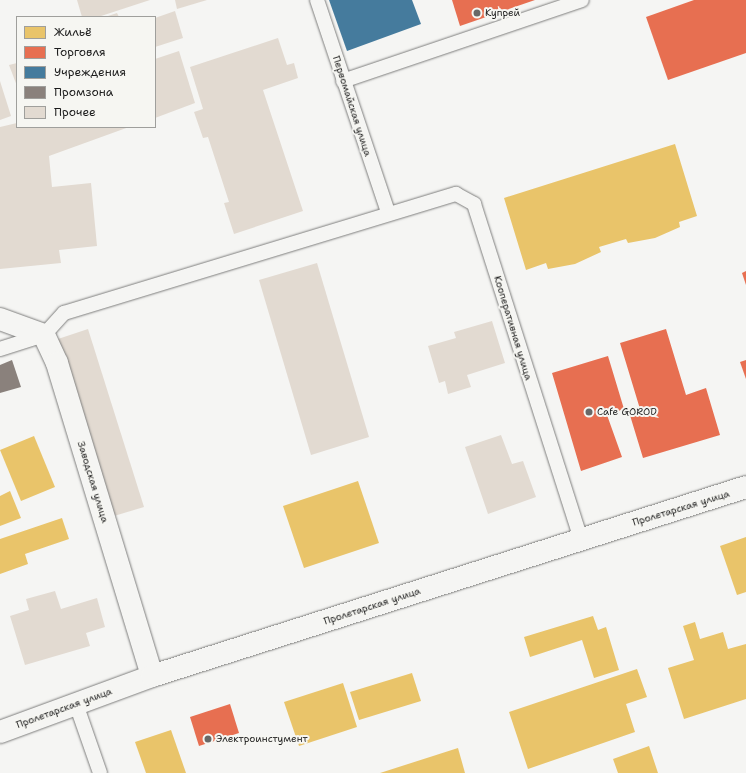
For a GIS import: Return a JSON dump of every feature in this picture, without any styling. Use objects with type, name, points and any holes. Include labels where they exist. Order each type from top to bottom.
[{"type":"street","points":[[0,319],[44,335]]},
{"type":"street","name":"Заводская улица","points":[[44,335],[57,363],[152,676]]},
{"type":"street","name":"Пролетарская улица","points":[[0,732],[152,676],[746,487]]},
{"type":"lane","name":"Первомайская улица","points":[[317,0],[388,212]]},
{"type":"lane","points":[[343,81],[582,0]]},
{"type":"lane","name":"Кооперативная улица","points":[[44,335],[64,312],[388,212],[456,194],[474,204],[581,539]]},
{"type":"lane","points":[[0,348],[44,335]]},
{"type":"lane","points":[[76,704],[100,773]]},
{"type":"building: Жильё","points":[[675,144],[697,216],[679,222],[680,227],[655,238],[628,243],[626,239],[599,247],[601,252],[575,264],[548,269],[546,263],[526,270],[504,198]]},
{"type":"building: Жильё","points":[[34,436],[55,487],[21,501],[0,450]]},
{"type":"building: Жильё","points":[[358,481],[379,543],[304,568],[283,506]]},
{"type":"building: Жильё","points":[[10,491],[21,518],[0,526],[0,496]]},
{"type":"building: Жильё","points":[[62,518],[69,539],[25,554],[28,564],[0,574],[0,539]]},
{"type":"building: Жильё","points":[[746,537],[746,592],[737,595],[720,546]]},
{"type":"building: Жильё","points":[[593,616],[598,630],[606,627],[619,670],[594,678],[582,640],[530,657],[524,637]]},
{"type":"building: Жильё","points":[[695,622],[700,639],[723,632],[728,649],[746,644],[746,699],[684,719],[668,668],[694,660],[683,626]]},
{"type":"building: Жильё","points":[[637,669],[647,697],[626,704],[635,732],[528,769],[509,712]]},
{"type":"building: Жильё","points":[[412,673],[421,701],[359,720],[350,692]]},
{"type":"building: Жильё","points":[[343,683],[357,727],[299,746],[284,702]]},
{"type":"building: Жильё","points":[[171,730],[186,773],[146,773],[135,742]]},
{"type":"building: Жильё","points":[[649,746],[658,773],[618,773],[613,759]]},
{"type":"building: Жильё","points":[[458,748],[465,773],[380,773]]},
{"type":"building: Торговля","name":"Купрей","points":[[452,0],[535,0],[460,26]]},
{"type":"building: Торговля","points":[[694,0],[746,0],[746,53],[668,80],[646,17]]},
{"type":"building: Торговля","points":[[746,271],[746,285],[742,273]]},
{"type":"building: Торговля","points":[[666,329],[686,395],[706,388],[720,435],[643,458],[629,412],[640,409],[620,343]]},
{"type":"building: Торговля","name":"Cafe GOROD","points":[[608,356],[624,409],[607,415],[622,457],[581,471],[552,373]]},
{"type":"building: Торговля","points":[[746,360],[746,379],[740,362]]},
{"type":"building: Торговля","points":[[230,704],[239,733],[199,746],[190,717]]},
{"type":"building: Учреждения","points":[[329,0],[412,0],[421,24],[347,51]]},
{"type":"building: Промзона","points":[[12,360],[21,387],[0,393],[0,365]]},
{"type":"building: Прочее","points":[[77,0],[150,0],[101,16],[82,16]]},
{"type":"building: Прочее","points":[[175,0],[207,0],[177,9]]},
{"type":"building: Прочее","points":[[175,11],[183,38],[156,47],[156,18]]},
{"type":"building: Прочее","points":[[117,13],[118,16],[108,16]]},
{"type":"building: Прочее","points":[[278,38],[287,65],[294,63],[298,78],[263,90],[303,211],[234,234],[224,203],[229,202],[208,137],[203,138],[194,112],[203,109],[190,67]]},
{"type":"building: Прочее","points":[[179,51],[195,103],[156,118],[156,59]]},
{"type":"building: Прочее","points":[[16,63],[16,83],[9,65]]},
{"type":"building: Прочее","points":[[0,81],[11,116],[0,120]]},
{"type":"building: Прочее","points":[[16,123],[16,128],[126,128],[49,156],[52,187],[91,183],[97,246],[59,250],[61,263],[0,269],[0,127]]},
{"type":"building: Прочее","points":[[317,263],[369,437],[311,455],[259,280]]},
{"type":"building: Прочее","points":[[492,321],[505,363],[467,375],[471,387],[448,394],[445,381],[439,383],[428,346],[456,338],[454,332]]},
{"type":"building: Прочее","points":[[88,329],[144,507],[114,516],[58,339]]},
{"type":"building: Прочее","points":[[501,435],[512,464],[523,461],[536,497],[488,514],[465,447]]},
{"type":"building: Прочее","points":[[55,591],[61,609],[97,598],[105,627],[86,633],[90,646],[25,665],[10,616],[29,610],[26,599]]},
{"type":"place","name":"Купрей","points":[[477,13]]},
{"type":"place","name":"Cafe GOROD","points":[[589,412]]},
{"type":"place","name":"Электроинстумент","points":[[208,739]]}]
